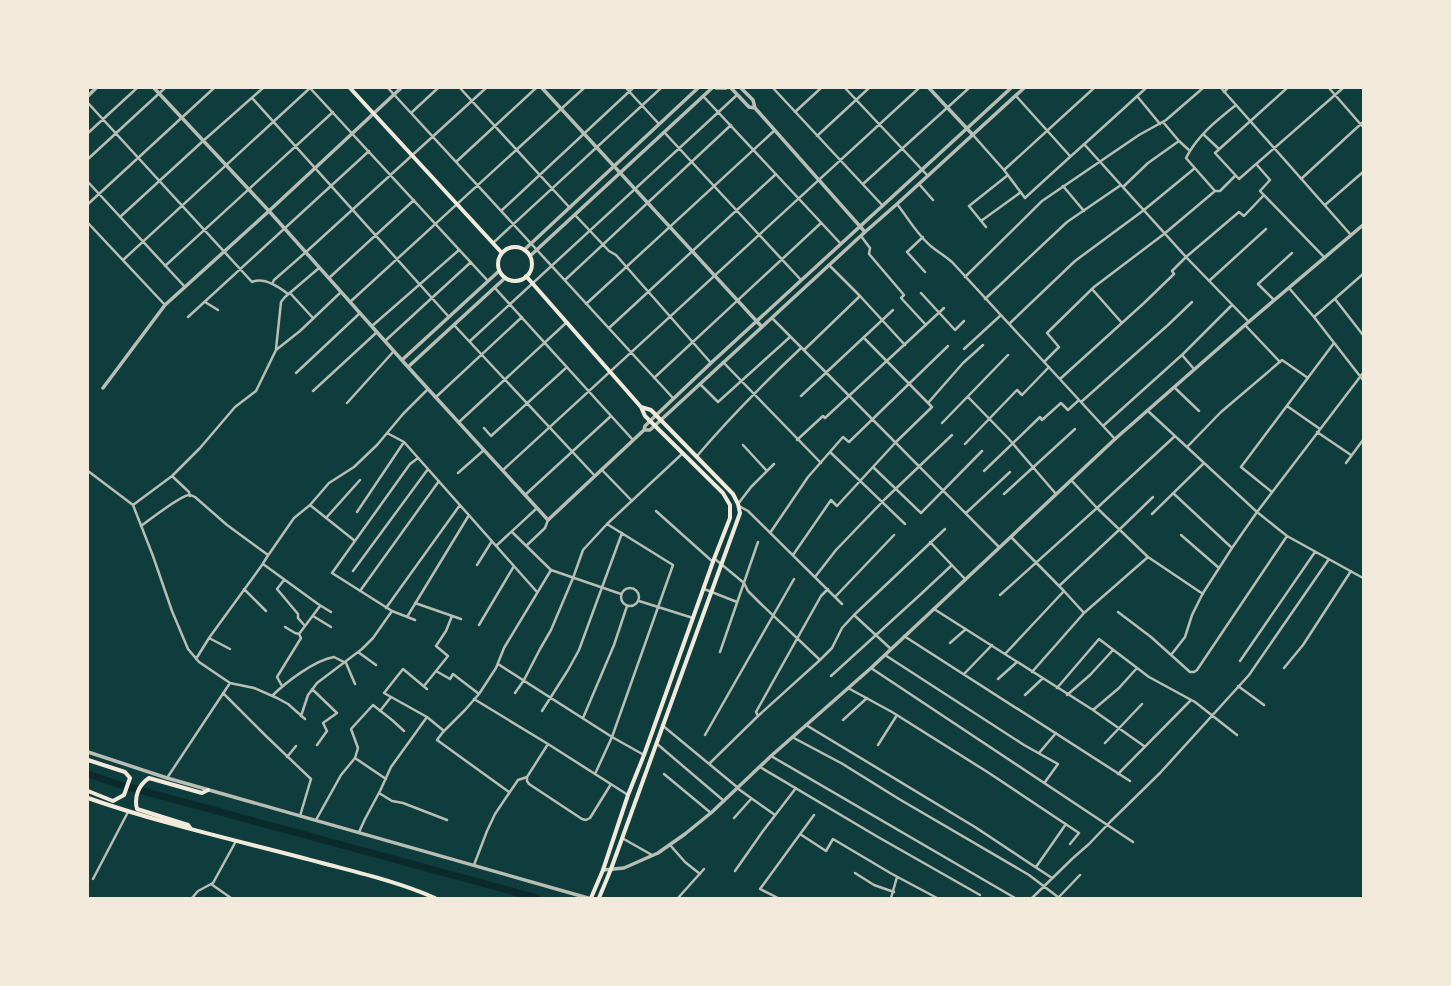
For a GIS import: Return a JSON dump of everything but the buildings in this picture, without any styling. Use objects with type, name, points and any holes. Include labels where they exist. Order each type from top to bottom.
[{"type":"main road","points":[[350,88],[502,253]]},
{"type":"main road","points":[[511,247],[524,250],[530,256],[532,266],[526,276],[517,281],[512,281],[505,278],[499,271],[498,265],[498,258],[502,253],[511,247]]},
{"type":"main road","points":[[526,276],[641,407],[645,416],[723,493],[730,505],[730,518],[628,795],[603,870],[591,898]]},
{"type":"main road","points":[[599,898],[611,869],[662,724],[738,518],[738,505],[733,494],[651,410],[641,407]]},
{"type":"main road","points":[[88,760],[125,772],[130,778],[124,795],[112,801],[88,791]]},
{"type":"main road","points":[[191,830],[188,825],[137,809],[135,801],[142,782],[149,778],[202,793],[208,790]]},
{"type":"main road","points":[[88,798],[128,812],[191,830],[236,840],[394,882],[435,898]]},
{"type":"street","points":[[88,96],[96,88]]},
{"type":"street","points":[[88,133],[137,88]]},
{"type":"street","points":[[154,88],[285,228],[408,367],[548,520]]},
{"type":"street","points":[[88,159],[165,88]]},
{"type":"street","points":[[88,204],[214,88]]},
{"type":"street","points":[[120,217],[263,88]]},
{"type":"street","points":[[123,260],[310,88],[488,281]]},
{"type":"street","points":[[388,88],[673,398]]},
{"type":"street","points":[[103,388],[165,305],[401,88]]},
{"type":"street","points":[[411,113],[438,88]]},
{"type":"street","points":[[460,88],[570,208]]},
{"type":"street","points":[[272,284],[274,280],[433,138],[486,88]]},
{"type":"street","points":[[456,162],[536,88]]},
{"type":"street","points":[[542,88],[762,327]]},
{"type":"street","points":[[350,302],[584,88]]},
{"type":"street","points":[[626,88],[660,124]]},
{"type":"street","points":[[501,211],[633,88]]},
{"type":"street","points":[[492,243],[661,88]]},
{"type":"street","points":[[524,250],[698,88]]},
{"type":"street","points":[[530,256],[619,172],[712,88]]},
{"type":"street","points":[[716,88],[726,88]]},
{"type":"street","points":[[730,88],[749,107],[755,108]]},
{"type":"street","points":[[773,88],[883,206]]},
{"type":"street","points":[[795,112],[821,88]]},
{"type":"street","points":[[845,88],[928,176]]},
{"type":"street","points":[[817,136],[870,88]]},
{"type":"street","points":[[503,470],[919,88]]},
{"type":"street","points":[[929,88],[1004,170],[1025,198],[1146,88]]},
{"type":"street","points":[[863,184],[969,88]]},
{"type":"street","points":[[526,546],[545,528],[548,520],[644,430],[645,426],[673,398],[1010,88]]},
{"type":"street","points":[[644,430],[650,430],[655,426],[860,236],[1024,88]]},
{"type":"street","points":[[1004,170],[1094,88]]},
{"type":"street","points":[[965,277],[1042,201],[1140,135],[1162,123],[1203,88]]},
{"type":"street","points":[[1221,88],[1351,235]]},
{"type":"street","points":[[1224,92],[1228,88]]},
{"type":"street","points":[[1286,88],[1215,153],[1239,179],[1257,165],[1343,88]]},
{"type":"street","points":[[1301,179],[1362,125],[1328,88]]},
{"type":"street","points":[[743,89],[753,100],[755,108],[865,232]]},
{"type":"street","points":[[470,341],[737,95]]},
{"type":"street","points":[[703,96],[841,244]]},
{"type":"street","points":[[1016,96],[1070,156]]},
{"type":"street","points":[[1137,96],[1178,141],[1190,151]]},
{"type":"street","points":[[252,98],[449,317]]},
{"type":"street","points":[[88,103],[252,282],[256,280],[280,287],[289,293],[313,318]]},
{"type":"street","points":[[1215,191],[1186,158],[1208,128],[1236,105]]},
{"type":"street","points":[[165,266],[333,112]]},
{"type":"street","points":[[565,280],[731,125]]},
{"type":"street","points":[[586,304],[775,130]]},
{"type":"street","points":[[664,132],[801,280]]},
{"type":"street","points":[[1203,134],[1219,149]]},
{"type":"street","points":[[985,299],[1067,222],[1122,186],[1148,163],[1178,141]]},
{"type":"street","points":[[1084,144],[1164,234],[1249,322]]},
{"type":"street","points":[[188,317],[369,151]]},
{"type":"street","points":[[1257,165],[1270,180],[1260,191],[1325,258]]},
{"type":"street","points":[[1009,324],[1075,261],[1144,210],[1195,168]]},
{"type":"street","points":[[1325,205],[1363,172]]},
{"type":"street","points":[[608,328],[776,174]]},
{"type":"street","points":[[986,227],[970,206],[1008,175]]},
{"type":"street","points":[[1044,362],[1059,347],[1047,333],[1092,289],[1164,234],[1215,191],[1220,191],[1235,176]]},
{"type":"street","points":[[88,182],[185,287]]},
{"type":"street","points":[[919,184],[933,200]]},
{"type":"street","points":[[1063,186],[1084,211]]},
{"type":"street","points":[[981,221],[1021,192]]},
{"type":"street","points":[[1060,379],[1174,274],[1172,271],[1186,257],[1239,212],[1244,216],[1264,195]]},
{"type":"street","points":[[329,278],[414,200]]},
{"type":"street","points":[[897,204],[922,237],[932,247],[943,253],[952,262],[1115,439]]},
{"type":"street","points":[[574,214],[603,244],[616,255],[711,363]]},
{"type":"street","points":[[88,223],[165,305]]},
{"type":"street","points":[[654,378],[821,223]]},
{"type":"street","points":[[603,870],[624,868],[652,855],[670,845],[711,813],[770,756],[871,668],[1115,439],[1245,325],[1363,225]]},
{"type":"street","points":[[1209,281],[1266,229]]},
{"type":"street","points":[[860,236],[870,248],[869,254],[904,295],[902,298],[926,325]]},
{"type":"street","points":[[922,237],[907,252],[925,272]]},
{"type":"street","points":[[372,326],[459,250]]},
{"type":"street","points":[[1274,300],[1258,284],[1292,253]]},
{"type":"street","points":[[385,341],[471,262]]},
{"type":"street","points":[[829,265],[905,345]]},
{"type":"street","points":[[133,505],[172,476],[200,448],[235,407],[256,391],[276,350],[281,302],[289,293],[320,267]]},
{"type":"street","points":[[402,360],[499,271]]},
{"type":"street","points":[[1314,317],[1363,274]]},
{"type":"street","points":[[408,367],[505,278]]},
{"type":"street","points":[[495,288],[633,440]]},
{"type":"street","points":[[1289,288],[1314,317],[1363,380]]},
{"type":"street","points":[[1092,289],[1122,323]]},
{"type":"street","points":[[276,350],[342,292]]},
{"type":"street","points":[[921,293],[955,330],[964,321]]},
{"type":"street","points":[[697,456],[753,393],[860,296]]},
{"type":"street","points":[[1335,299],[1363,335]]},
{"type":"street","points":[[205,302],[218,310]]},
{"type":"street","points":[[1081,402],[1192,302]]},
{"type":"street","points":[[1103,426],[1182,355],[1232,305]]},
{"type":"street","points":[[797,440],[823,416],[825,418],[850,396],[944,308]]},
{"type":"street","points":[[801,396],[894,310]]},
{"type":"street","points":[[296,373],[360,313]]},
{"type":"street","points":[[964,349],[1001,315]]},
{"type":"street","points":[[436,397],[522,318]]},
{"type":"street","points":[[772,318],[999,547]]},
{"type":"street","points":[[459,422],[567,322]]},
{"type":"street","points":[[454,325],[595,476]]},
{"type":"street","points":[[1245,325],[1280,362]]},
{"type":"street","points":[[313,391],[377,332]]},
{"type":"street","points":[[700,384],[718,402],[790,337]]},
{"type":"street","points":[[793,555],[831,500],[837,506],[896,442],[932,407],[864,338]]},
{"type":"street","points":[[1272,492],[1241,467],[1334,343]]},
{"type":"street","points":[[928,403],[963,363],[983,345]]},
{"type":"street","points":[[770,533],[808,477],[843,437],[849,442],[948,346]]},
{"type":"street","points":[[347,403],[394,351]]},
{"type":"street","points":[[942,423],[1008,355]]},
{"type":"street","points":[[1182,355],[1194,370]]},
{"type":"street","points":[[1187,447],[1221,412],[1282,360],[1308,378]]},
{"type":"street","points":[[723,362],[797,440],[821,463]]},
{"type":"street","points":[[484,428],[491,436],[567,367]]},
{"type":"street","points":[[965,444],[1017,390],[1022,395],[1049,367]]},
{"type":"street","points":[[1171,655],[1185,637],[1192,615],[1203,594],[1232,548],[1257,512],[1359,376],[1363,373]]},
{"type":"street","points":[[1174,388],[1199,411]]},
{"type":"street","points":[[196,659],[209,638],[263,564],[294,518],[310,505],[329,483],[354,467],[428,389]]},
{"type":"street","points":[[968,397],[1013,443],[1056,494]]},
{"type":"street","points":[[984,471],[1040,417],[1042,420],[1061,403],[1068,410],[1079,400]]},
{"type":"street","points":[[1287,406],[1351,455]]},
{"type":"street","points":[[1148,411],[1257,512],[1287,536],[1363,578]]},
{"type":"street","points":[[525,494],[611,416]]},
{"type":"street","points":[[1004,494],[1075,429]]},
{"type":"street","points":[[387,433],[404,442],[537,592]]},
{"type":"street","points":[[815,576],[836,550],[919,466],[952,435]]},
{"type":"street","points":[[1000,595],[1175,436]]},
{"type":"street","points":[[1346,463],[1363,440]]},
{"type":"street","points":[[357,512],[404,442]]},
{"type":"street","points":[[743,445],[768,471]]},
{"type":"street","points":[[458,473],[484,450]]},
{"type":"street","points":[[873,467],[921,513],[982,451]]},
{"type":"street","points":[[830,452],[859,482],[905,524]]},
{"type":"street","points":[[515,693],[524,680],[551,630],[583,550],[607,524],[682,453]]},
{"type":"street","points":[[415,620],[386,608],[332,573],[410,464],[418,458]]},
{"type":"street","points":[[1152,514],[1204,463]]},
{"type":"street","points":[[774,464],[752,487],[738,505],[748,511],[842,604]]},
{"type":"street","points":[[353,572],[428,468]]},
{"type":"street","points":[[602,470],[632,501]]},
{"type":"street","points":[[88,471],[133,505],[188,650],[196,659],[230,683],[254,688],[272,696],[288,704],[305,719]]},
{"type":"street","points":[[966,513],[1010,472]]},
{"type":"street","points":[[172,476],[189,492],[190,496]]},
{"type":"street","points":[[326,518],[360,480]]},
{"type":"street","points":[[1071,480],[1097,508],[1148,557],[1203,594]]},
{"type":"street","points":[[360,591],[439,481]]},
{"type":"street","points":[[1174,493],[1232,548]]},
{"type":"street","points":[[141,526],[188,495],[195,497],[226,525],[268,555]]},
{"type":"street","points":[[1059,586],[1120,530],[1153,497]]},
{"type":"street","points":[[310,505],[355,541]]},
{"type":"street","points":[[386,608],[460,505]]},
{"type":"street","points":[[496,546],[538,508]]},
{"type":"street","points":[[656,511],[744,583],[748,591],[820,660]]},
{"type":"street","points":[[407,617],[469,515]]},
{"type":"street","points":[[595,774],[612,737],[673,565],[607,524]]},
{"type":"street","points":[[709,764],[758,716],[820,660],[832,648],[842,628],[854,615],[945,529]]},
{"type":"street","points":[[512,532],[551,570],[621,594]]},
{"type":"street","points":[[542,711],[552,697],[579,650],[622,533]]},
{"type":"street","points":[[835,597],[894,535]]},
{"type":"street","points":[[1181,535],[1219,568]]},
{"type":"street","points":[[1118,612],[1151,637],[1190,672],[1194,672],[1198,670],[1287,536]]},
{"type":"street","points":[[1010,537],[1084,613]]},
{"type":"street","points":[[476,565],[492,541]]},
{"type":"street","points":[[720,652],[758,542]]},
{"type":"street","points":[[930,542],[965,579]]},
{"type":"street","points":[[1240,661],[1315,552]]},
{"type":"street","points":[[1032,672],[1084,613],[1148,557]]},
{"type":"street","points":[[1032,898],[1160,773],[1249,675],[1329,559]]},
{"type":"street","points":[[263,564],[320,606],[331,612]]},
{"type":"street","points":[[831,676],[952,565]]},
{"type":"street","points":[[479,625],[514,566]]},
{"type":"street","points":[[509,792],[437,740],[479,694],[490,679],[504,648],[551,570]]},
{"type":"street","points":[[1284,668],[1303,645],[1351,571]]},
{"type":"street","points":[[705,735],[794,579]]},
{"type":"street","points":[[284,580],[277,589],[298,614],[298,618],[305,626]]},
{"type":"street","points":[[628,588],[633,588],[639,595],[639,600],[633,606],[627,606],[621,600],[621,594],[628,588]]},
{"type":"street","points":[[244,589],[266,611]]},
{"type":"street","points":[[703,589],[737,602]]},
{"type":"street","points":[[758,716],[756,712],[762,701],[821,596],[828,589]]},
{"type":"street","points":[[1005,654],[1064,591]]},
{"type":"street","points":[[639,600],[693,618]]},
{"type":"street","points":[[415,603],[461,619]]},
{"type":"street","points":[[282,686],[277,677],[301,638],[299,634],[320,606]]},
{"type":"street","points":[[583,718],[614,645],[627,606]]},
{"type":"street","points":[[934,609],[1093,710],[1144,746]]},
{"type":"street","points":[[301,716],[308,695],[317,683],[346,662],[373,638],[392,611]]},
{"type":"street","points":[[854,615],[890,649]]},
{"type":"street","points":[[313,616],[331,627]]},
{"type":"street","points":[[424,686],[448,656],[436,646],[446,631],[452,616]]},
{"type":"street","points":[[285,627],[299,634]]},
{"type":"street","points":[[950,643],[966,629]]},
{"type":"street","points":[[904,636],[1130,781]]},
{"type":"street","points":[[209,638],[230,649]]},
{"type":"street","points":[[1057,688],[1099,639],[1149,677],[1191,700],[1237,735]]},
{"type":"street","points":[[964,674],[992,645]]},
{"type":"street","points":[[1068,694],[1090,675],[1113,650]]},
{"type":"street","points":[[358,652],[376,665]]},
{"type":"street","points":[[885,655],[1058,764],[1045,782]]},
{"type":"street","points":[[272,696],[282,686],[317,663],[334,657],[346,662],[355,684]]},
{"type":"street","points":[[998,679],[1017,662]]},
{"type":"street","points":[[498,664],[552,697],[612,737],[644,755]]},
{"type":"street","points":[[871,668],[1045,782],[1133,842]]},
{"type":"street","points":[[1093,710],[1119,688],[1137,668]]},
{"type":"street","points":[[427,689],[403,669],[384,692],[427,717],[444,731]]},
{"type":"street","points":[[436,671],[450,679],[454,674],[479,694]]},
{"type":"street","points":[[1025,695],[1042,678]]},
{"type":"street","points":[[167,778],[230,683]]},
{"type":"street","points":[[1238,686],[1264,705]]},
{"type":"street","points":[[848,688],[897,715],[1079,832],[1070,844]]},
{"type":"street","points":[[312,689],[337,713],[323,723],[327,731],[317,745]]},
{"type":"street","points":[[223,693],[310,779],[300,816]]},
{"type":"street","points":[[380,711],[391,697]]},
{"type":"street","points":[[843,720],[867,698]]},
{"type":"street","points":[[474,699],[628,795]]},
{"type":"street","points":[[1118,774],[1191,700]]},
{"type":"street","points":[[1105,743],[1118,727],[1142,704]]},
{"type":"street","points":[[316,820],[341,775],[355,758],[358,748],[351,729],[373,705],[404,732]]},
{"type":"street","points":[[878,745],[897,715]]},
{"type":"street","points":[[359,832],[364,819],[391,768],[427,717]]},
{"type":"street","points":[[662,724],[737,788],[775,815]]},
{"type":"street","points":[[806,725],[975,827],[1052,878]]},
{"type":"street","points":[[1039,753],[1056,733]]},
{"type":"street","points":[[792,737],[841,763],[892,795],[1029,875],[1058,898],[1080,875]]},
{"type":"street","points":[[656,743],[724,801]]},
{"type":"street","points":[[548,744],[527,776],[526,781],[582,819],[586,820],[590,818],[611,784]]},
{"type":"street","points":[[287,756],[296,746]]},
{"type":"street","points":[[88,752],[208,790],[588,898]]},
{"type":"street","points":[[770,756],[1015,898]]},
{"type":"street","points":[[355,758],[386,779]]},
{"type":"street","points":[[760,767],[980,895]]},
{"type":"street","points":[[664,774],[711,813]]},
{"type":"street","points":[[474,865],[495,814],[518,780],[527,776]]},
{"type":"street","points":[[735,871],[796,788]]},
{"type":"street","points":[[379,793],[392,801],[403,803],[447,820]]},
{"type":"street","points":[[734,818],[751,799]]},
{"type":"street","points":[[93,879],[128,812]]},
{"type":"street","points":[[778,898],[760,889],[814,815]]},
{"type":"street","points":[[1036,867],[1066,824]]},
{"type":"street","points":[[800,834],[826,851],[833,839],[897,877],[937,898]]},
{"type":"street","points":[[622,838],[652,855]]},
{"type":"street","points":[[192,898],[198,891],[211,884],[236,840]]},
{"type":"street","points":[[670,845],[685,862],[700,874]]},
{"type":"street","points":[[678,898],[704,869]]},
{"type":"street","points":[[855,873],[874,885],[894,892]]},
{"type":"street","points":[[891,898],[894,892],[897,877]]},
{"type":"street","points":[[211,884],[231,898]]},
{"type":"waterway","points":[[88,774],[117,784],[537,898]]}]
